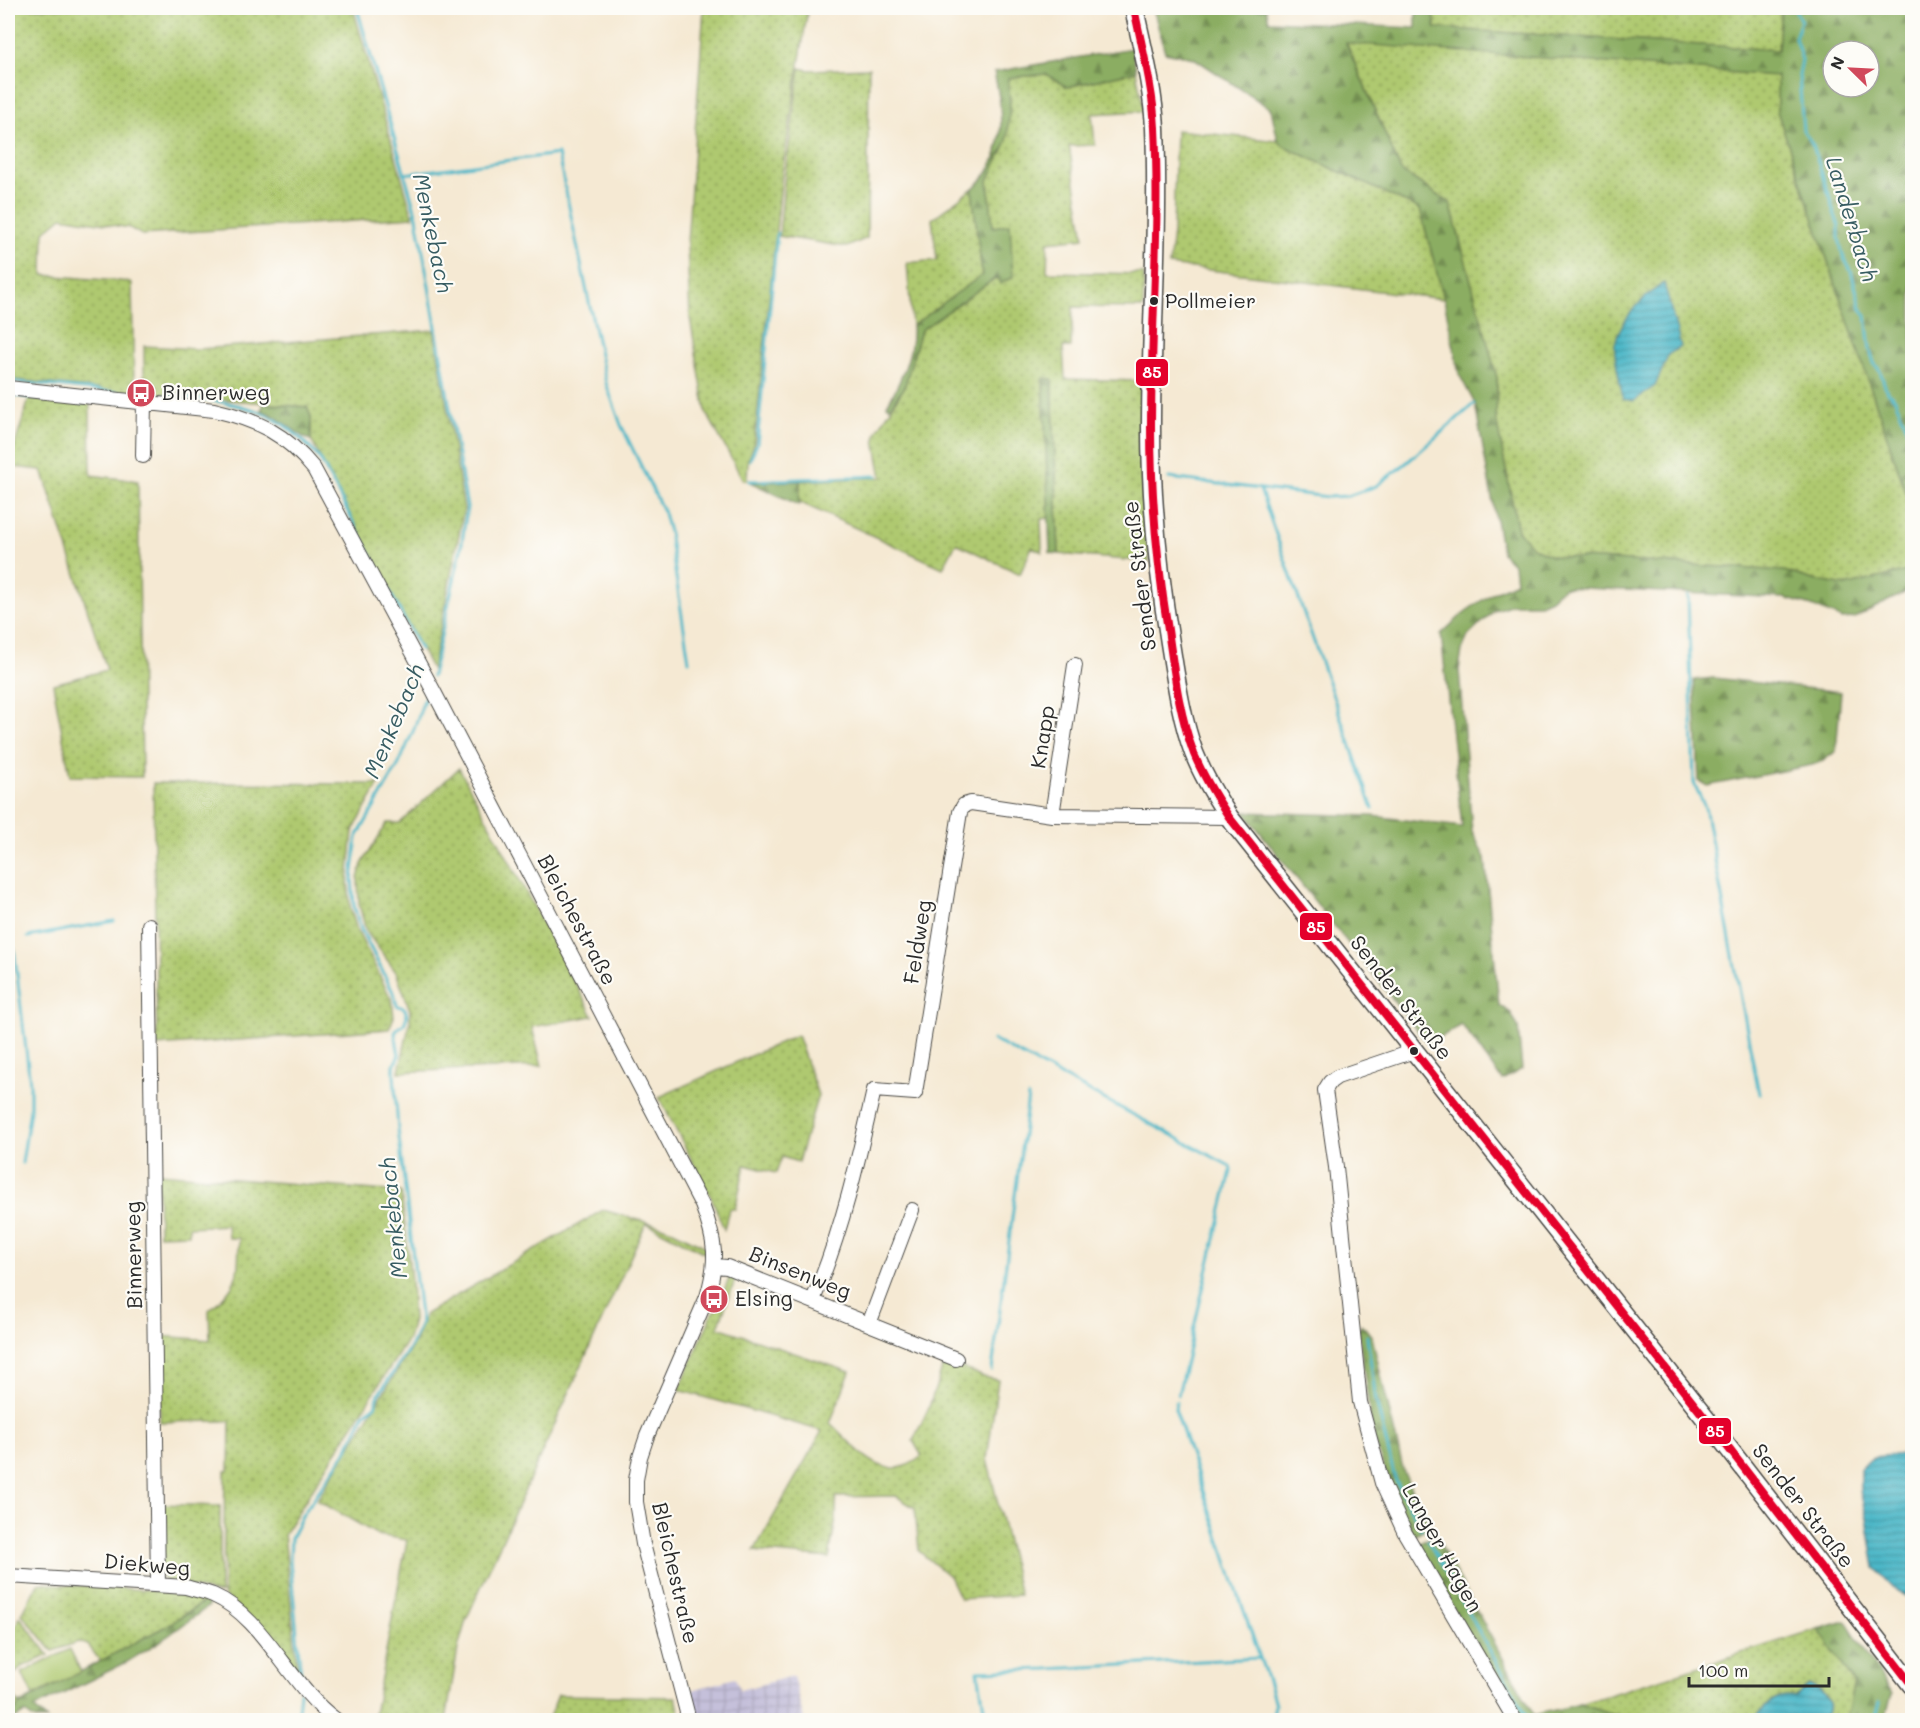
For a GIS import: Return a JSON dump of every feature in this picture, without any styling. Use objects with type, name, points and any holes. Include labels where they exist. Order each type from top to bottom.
[{"type":"main road","name":"Sender Straße","points":[[1134,8],[1147,70],[1155,128],[1151,427],[1155,537],[1162,597],[1181,706],[1195,754],[1216,797],[1229,817],[1744,1468],[1912,1685]]},
{"type":"street","name":"Bleichestraße","points":[[8,388],[214,410],[237,415],[269,428],[301,452],[314,469],[433,690],[702,1205],[712,1235],[715,1266],[707,1297],[647,1436],[636,1480],[636,1502],[642,1536],[689,1720]]},
{"type":"street","points":[[143,456],[144,402]]},
{"type":"street","name":"Knapp","points":[[1052,815],[1075,665]]},
{"type":"street","name":"Feldweg","points":[[813,1300],[839,1233],[874,1090],[915,1093],[960,812],[964,806],[971,803],[1052,815],[1229,817]]},
{"type":"street","name":"Binnerweg","points":[[150,925],[158,1585]]},
{"type":"street","name":"Langer Hagen","points":[[1414,1051],[1337,1077],[1325,1090],[1336,1167],[1360,1402],[1382,1483],[1405,1533],[1515,1720]]},
{"type":"street","name":"Binsenweg","points":[[869,1324],[912,1210]]},
{"type":"street","name":"Binsenweg","points":[[715,1266],[727,1267],[813,1300],[956,1359]]},
{"type":"street","name":"Diekweg","points":[[8,1576],[186,1587],[213,1595],[232,1607],[254,1626],[296,1682],[336,1720]]},
{"type":"shaded area","points":[[793,1676],[804,1720],[699,1720],[692,1690],[735,1678],[740,1690]]},
{"type":"green space","points":[[8,8],[353,8],[413,217],[142,235],[130,228],[62,217],[44,232],[43,275],[131,282],[134,390],[132,393],[8,379]]},
{"type":"green space","points":[[704,8],[808,8],[782,173],[754,445],[748,461],[747,480],[743,480],[706,412],[690,318],[687,243]]},
{"type":"green space","points":[[1153,8],[1266,8],[1269,21],[1416,28],[1416,8],[1434,8],[1435,28],[1778,50],[1781,8],[1912,8],[1912,510],[1777,111],[1777,76],[1346,43],[1401,171],[1450,203],[1497,378],[1496,419],[1518,531],[1532,547],[1551,556],[1784,571],[1813,580],[1845,586],[1912,570],[1912,589],[1854,618],[1842,619],[1812,606],[1784,598],[1564,587],[1551,599],[1540,604],[1513,604],[1495,610],[1468,636],[1462,650],[1459,670],[1472,831],[1485,858],[1499,1005],[1511,1013],[1518,1027],[1522,1069],[1502,1080],[1462,1025],[1428,1044],[1244,812],[1373,816],[1462,827],[1441,634],[1466,611],[1493,593],[1516,582],[1514,565],[1502,553],[1475,404],[1459,374],[1444,299],[1420,209],[1284,146],[1278,141],[1271,109],[1194,58],[1165,52]]},
{"type":"green space","points":[[1434,8],[1781,8],[1778,50],[1435,28]]},
{"type":"green space","points":[[1346,42],[1778,76],[1777,111],[1912,510],[1912,570],[1845,586],[1813,580],[1784,571],[1551,556],[1532,547],[1518,531],[1496,419],[1497,378],[1450,203],[1401,171]]},
{"type":"green space","points":[[1132,48],[1136,71],[1067,87],[1046,74],[1008,78],[1010,102],[1007,141],[988,180],[993,227],[1010,224],[1013,277],[1000,284],[997,277],[921,330],[904,388],[890,407],[887,405],[905,367],[911,346],[912,326],[982,275],[972,189],[984,178],[992,164],[1000,139],[999,98],[994,72]]},
{"type":"green space","points":[[800,68],[809,70],[869,68],[867,238],[847,247],[779,236],[785,173]]},
{"type":"green space","points":[[1136,71],[1144,111],[1092,114],[1095,145],[1069,146],[1084,238],[1048,242],[1047,272],[1144,274],[1143,308],[1073,307],[1071,347],[1063,347],[1065,379],[1143,381],[1142,472],[1149,562],[1059,554],[1052,379],[1043,379],[1049,518],[1041,519],[1042,552],[1032,547],[1020,574],[956,543],[943,568],[799,502],[800,481],[882,477],[875,439],[877,431],[904,388],[921,330],[997,277],[1009,224],[993,228],[988,180],[1007,140],[1010,102],[1008,78],[1046,74],[1068,87]]},
{"type":"green space","points":[[1176,130],[1278,141],[1284,146],[1420,209],[1444,299],[1169,265],[1173,232]]},
{"type":"green space","points":[[972,189],[982,275],[912,326],[907,263],[937,260],[932,219]]},
{"type":"green space","points":[[434,330],[464,509],[432,670],[311,440],[311,417],[307,407],[144,392],[144,346],[199,349]]},
{"type":"green space","points":[[1043,378],[1052,379],[1059,554],[1050,553]]},
{"type":"green space","points":[[29,399],[90,404],[91,475],[138,481],[142,777],[70,776],[53,684],[107,670],[42,470],[13,467],[13,451]]},
{"type":"green space","points":[[264,404],[307,407],[311,417],[311,440],[261,410]]},
{"type":"green space","points":[[800,481],[799,505],[750,482]]},
{"type":"green space","points":[[1714,678],[1841,692],[1836,751],[1823,761],[1812,765],[1707,786],[1699,781],[1694,680]]},
{"type":"green space","points":[[459,768],[593,1016],[532,1027],[542,1066],[399,1072],[410,1021],[410,1010],[396,972],[366,931],[359,904],[358,878],[362,864],[387,823],[400,823]]},
{"type":"green space","points":[[153,783],[379,784],[353,831],[348,880],[350,907],[357,930],[392,1001],[394,1017],[389,1029],[157,1046]]},
{"type":"green space","points":[[797,1035],[818,1095],[798,1162],[782,1157],[776,1173],[745,1165],[735,1209],[729,1209],[724,1229],[712,1199],[659,1097]]},
{"type":"green space","points":[[158,1173],[401,1192],[413,1320],[408,1339],[284,1534],[298,1676],[223,1595],[225,1471],[229,1471],[230,1421],[160,1422],[160,1336],[210,1340],[209,1310],[227,1294],[235,1279],[239,1238],[228,1238],[227,1225],[189,1227],[189,1234],[159,1235]]},
{"type":"green space","points":[[603,1210],[667,1228],[706,1247],[705,1253],[646,1223],[466,1620],[458,1648],[446,1720],[373,1720],[407,1540],[378,1535],[317,1500],[415,1342],[425,1314]]},
{"type":"green space","points":[[730,1275],[737,1275],[718,1327],[850,1372],[830,1423],[861,1453],[884,1466],[896,1468],[908,1465],[922,1456],[913,1441],[929,1407],[945,1360],[984,1377],[998,1380],[987,1459],[1020,1595],[960,1599],[949,1576],[919,1551],[915,1508],[896,1496],[836,1497],[836,1518],[829,1558],[754,1551],[822,1431],[679,1390],[712,1314],[719,1305]]},
{"type":"green space","points":[[1362,1324],[1372,1337],[1404,1473],[1430,1527],[1414,1536],[1394,1498],[1373,1436],[1358,1329]]},
{"type":"green space","points":[[160,1504],[220,1506],[220,1594],[166,1581],[160,1575]]},
{"type":"green space","points":[[1435,1535],[1534,1715],[1580,1704],[1629,1720],[1514,1720],[1419,1544]]},
{"type":"green space","points":[[38,1583],[164,1591],[206,1600],[168,1625],[101,1662],[88,1645],[78,1642],[53,1651],[22,1614]]},
{"type":"green space","points":[[207,1600],[209,1606],[161,1641],[127,1662],[34,1708],[47,1720],[35,1720],[25,1713],[13,1720],[8,1720],[20,1704],[168,1625]]},
{"type":"green space","points":[[20,1617],[49,1655],[22,1667],[8,1680],[8,1641]]},
{"type":"green space","points":[[1846,1621],[1892,1694],[1884,1720],[1846,1720],[1854,1682],[1818,1629]]},
{"type":"green space","points":[[1818,1629],[1854,1682],[1846,1720],[1823,1720],[1827,1715],[1827,1698],[1820,1690],[1808,1685],[1795,1697],[1781,1697],[1771,1702],[1753,1720],[1629,1720],[1580,1704]]},
{"type":"green space","points":[[70,1649],[81,1672],[33,1696],[22,1673]]},
{"type":"green space","points":[[8,1680],[9,1692],[20,1704],[8,1718]]},
{"type":"green space","points":[[558,1695],[676,1697],[681,1720],[548,1720]]},
{"type":"water","points":[[1664,283],[1681,347],[1669,354],[1655,386],[1634,401],[1623,399],[1615,355],[1618,335],[1634,309]]},
{"type":"water","points":[[1912,1453],[1912,1600],[1898,1592],[1875,1568],[1860,1491],[1860,1469],[1873,1457]]},
{"type":"water","points":[[1808,1685],[1819,1690],[1826,1698],[1828,1709],[1823,1720],[1753,1720],[1771,1702],[1781,1697],[1795,1697]]},
{"type":"waterway","name":"Menkebach","points":[[357,8],[417,217],[467,508],[461,549],[432,676]]},
{"type":"waterway","name":"Landerbach","points":[[1794,8],[1801,21],[1795,38],[1802,60],[1799,75],[1803,130],[1813,145],[1831,198],[1839,226],[1843,256],[1851,271],[1861,308],[1866,316],[1874,363],[1880,371],[1887,392],[1895,399],[1908,431],[1912,435]]},
{"type":"waterway","points":[[404,174],[558,154],[606,383],[621,425],[664,513],[669,532],[689,661]]},
{"type":"waterway","points":[[750,460],[757,444],[777,233]]},
{"type":"waterway","points":[[8,381],[132,394]]},
{"type":"waterway","points":[[8,395],[83,403]]},
{"type":"waterway","points":[[145,395],[228,403],[245,407],[260,412],[287,427],[309,447],[320,459],[420,649]]},
{"type":"waterway","points":[[1169,478],[1328,497],[1348,496],[1376,486],[1474,404]]},
{"type":"waterway","points":[[749,481],[877,476]]},
{"type":"waterway","points":[[1260,489],[1373,809]]},
{"type":"waterway","points":[[1688,596],[1694,783],[1705,807],[1759,1094]]},
{"type":"waterway","name":"Menkebach","points":[[301,1677],[290,1561],[291,1538],[303,1514],[345,1453],[365,1413],[375,1406],[379,1394],[410,1347],[421,1323],[398,1129],[394,1074],[394,1065],[399,1055],[395,1033],[404,1024],[407,1016],[405,1009],[397,1005],[393,992],[361,929],[354,906],[352,879],[357,837],[399,764],[428,688]]},
{"type":"waterway","points":[[28,937],[114,921]]},
{"type":"waterway","points":[[14,949],[30,1083],[30,1110],[22,1163]]},
{"type":"waterway","points":[[993,1040],[1230,1166],[1231,1171],[1178,1395]]},
{"type":"waterway","points":[[992,1370],[1028,1097]]},
{"type":"waterway","points":[[1367,1336],[1376,1400],[1395,1479],[1421,1529]]},
{"type":"waterway","points":[[1176,1402],[1175,1409],[1272,1693],[1275,1705],[1272,1720]]},
{"type":"waterway","points":[[1428,1541],[1529,1720]]},
{"type":"waterway","points":[[986,1720],[978,1671],[1259,1658]]},
{"type":"waterway","name":"Menkebach","points":[[297,1720],[300,1692]]},
{"type":"waterway","points":[[1875,1720],[1880,1702]]},
{"type":"transit line","name":"85","points":[[1134,8],[1150,83],[1155,128],[1156,240],[1151,390],[1155,529],[1178,692],[1184,724],[1194,754],[1229,817],[1709,1423],[1912,1685]]},
{"type":"place","name":"Pollmeier","points":[[1154,301]]},
{"type":"place","name":"Binnerweg","points":[[141,393]]},
{"type":"place","name":"Elsing","points":[[714,1299]]}]
